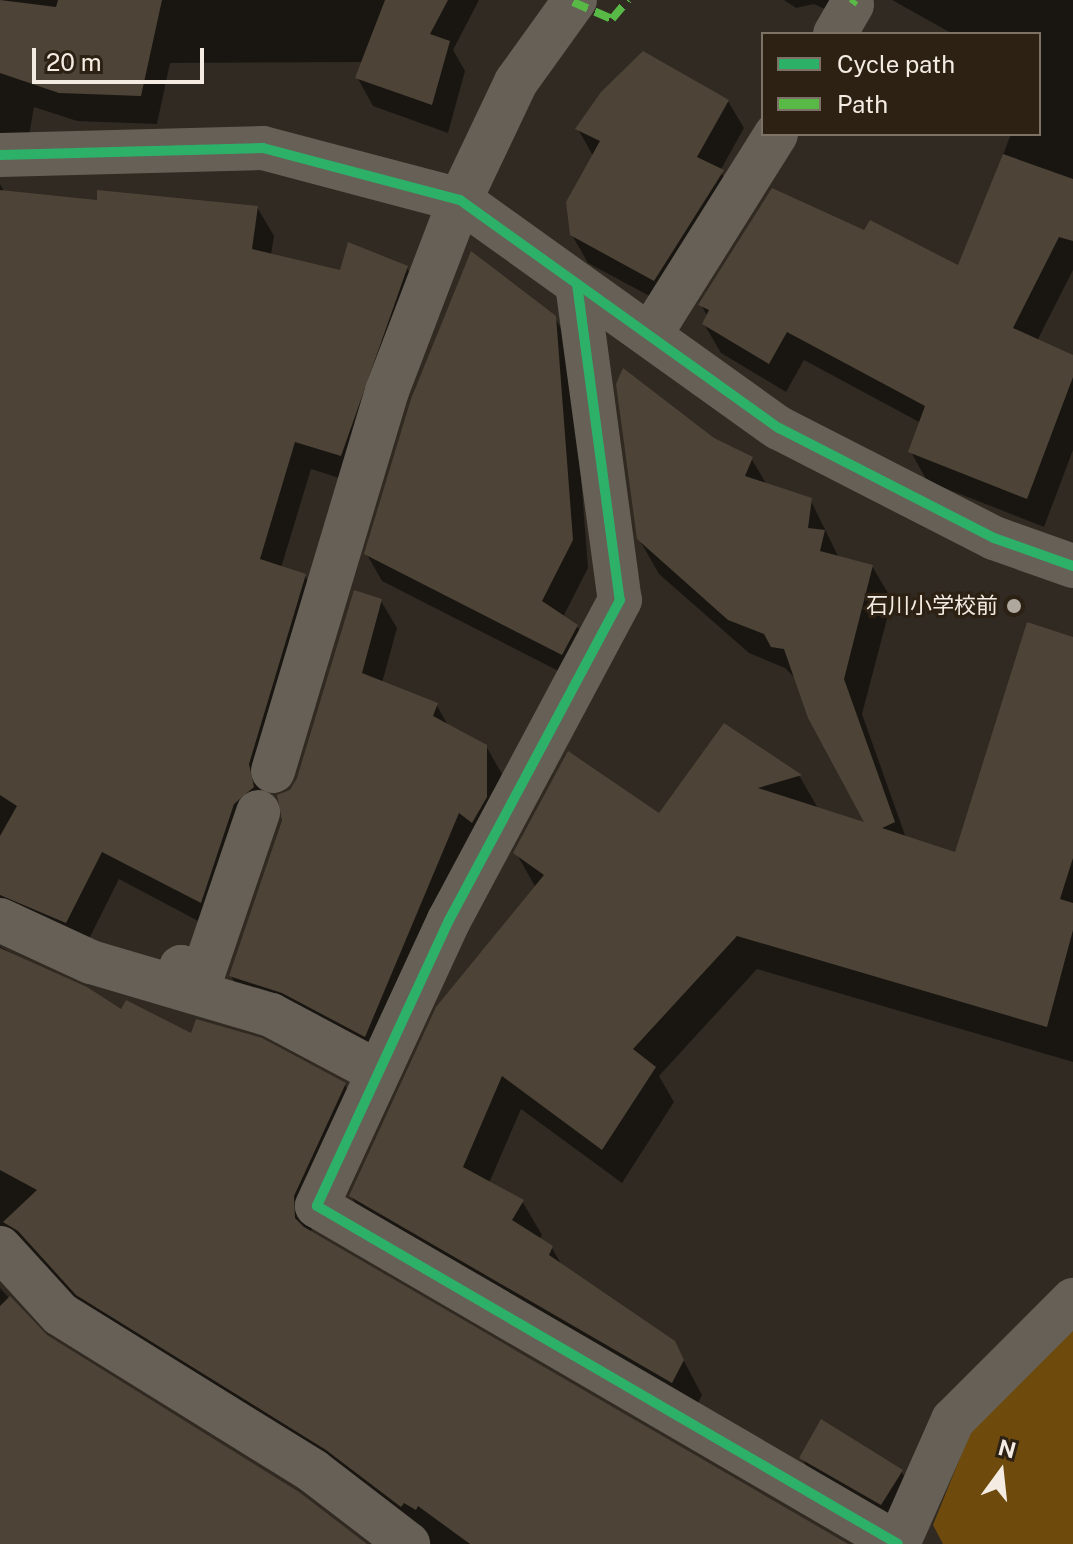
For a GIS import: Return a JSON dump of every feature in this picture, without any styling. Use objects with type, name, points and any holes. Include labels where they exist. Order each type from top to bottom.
[{"type":"street","points":[[273,771],[387,391],[460,200],[516,82],[575,0]]},
{"type":"street","points":[[650,335],[775,136]]},
{"type":"street","points":[[0,155],[263,148],[460,200],[779,428],[994,538],[1073,566]]},
{"type":"street","points":[[577,284],[620,600],[449,920],[317,1206],[898,1544],[953,1420],[1073,1300]]},
{"type":"street","points":[[175,986],[181,967],[203,974],[258,812]]},
{"type":"street","points":[[0,920],[91,962],[271,1015],[378,1072]]},
{"type":"street","points":[[0,1248],[60,1314],[313,1471],[408,1544]]},
{"type":"shaded area","points":[[1073,1329],[1073,1544],[943,1544],[933,1525],[974,1423]]},
{"type":"building","points":[[0,0],[56,7],[58,0],[162,0],[141,96],[59,93],[0,73]]},
{"type":"building","points":[[385,0],[448,0],[430,34],[450,41],[432,105],[355,78]]},
{"type":"building","points":[[643,51],[729,100],[697,157],[724,170],[654,281],[570,235],[566,202],[600,141],[575,129],[601,92]]},
{"type":"building","points":[[1003,154],[1073,179],[1073,241],[1059,237],[1013,328],[1073,355],[1073,377],[1027,499],[908,452],[925,406],[787,332],[769,364],[702,324],[709,310],[698,305],[772,188],[864,230],[870,220],[958,265]]},
{"type":"building","points":[[0,190],[97,200],[97,190],[258,206],[252,249],[340,270],[348,242],[408,266],[341,456],[295,442],[260,559],[306,574],[249,764],[254,787],[234,804],[201,903],[102,852],[66,923],[0,895],[0,836],[17,806],[0,795]]},
{"type":"building","points":[[471,251],[556,316],[573,540],[542,601],[578,625],[562,655],[364,554],[411,399]]},
{"type":"building","points":[[623,368],[714,438],[753,457],[745,476],[812,498],[808,528],[825,530],[820,551],[873,565],[844,679],[895,822],[882,828],[955,852],[1027,622],[1073,637],[1073,858],[1060,899],[1073,903],[1073,930],[1047,1027],[737,936],[633,1049],[656,1067],[602,1150],[502,1076],[463,1167],[524,1200],[512,1220],[553,1246],[549,1255],[675,1341],[684,1360],[672,1383],[349,1196],[436,1007],[544,875],[513,853],[568,751],[659,813],[724,723],[802,775],[758,788],[864,822],[808,718],[784,649],[771,647],[764,634],[728,620],[637,539],[616,384]]},
{"type":"building","points":[[354,590],[382,599],[362,673],[438,703],[433,716],[487,745],[487,797],[472,823],[459,813],[365,1037],[282,993],[229,976],[282,820],[277,795],[290,790],[297,778]]},
{"type":"building","points":[[0,948],[87,987],[121,1009],[126,1000],[191,1033],[196,1019],[262,1038],[346,1083],[294,1196],[295,1218],[304,1227],[848,1544],[470,1544],[418,1506],[416,1510],[404,1503],[401,1507],[326,1450],[76,1295],[18,1231],[3,1222],[37,1190],[0,1170]]},
{"type":"building","points":[[10,1296],[47,1335],[299,1492],[367,1544],[0,1544],[0,1306]]},
{"type":"building","points":[[821,1419],[903,1470],[881,1505],[799,1458]]},
{"type":"marked path","points":[[573,2],[612,19],[628,0]]},
{"type":"marked path","points":[[852,4],[855,0]]},
{"type":"cycle path","points":[[0,155],[263,148],[460,200],[779,428],[994,538],[1073,566]]},
{"type":"cycle path","points":[[577,284],[620,600],[449,920],[317,1206],[898,1544]]},
{"type":"place","name":"石川小学校前","points":[[1014,606]]}]
